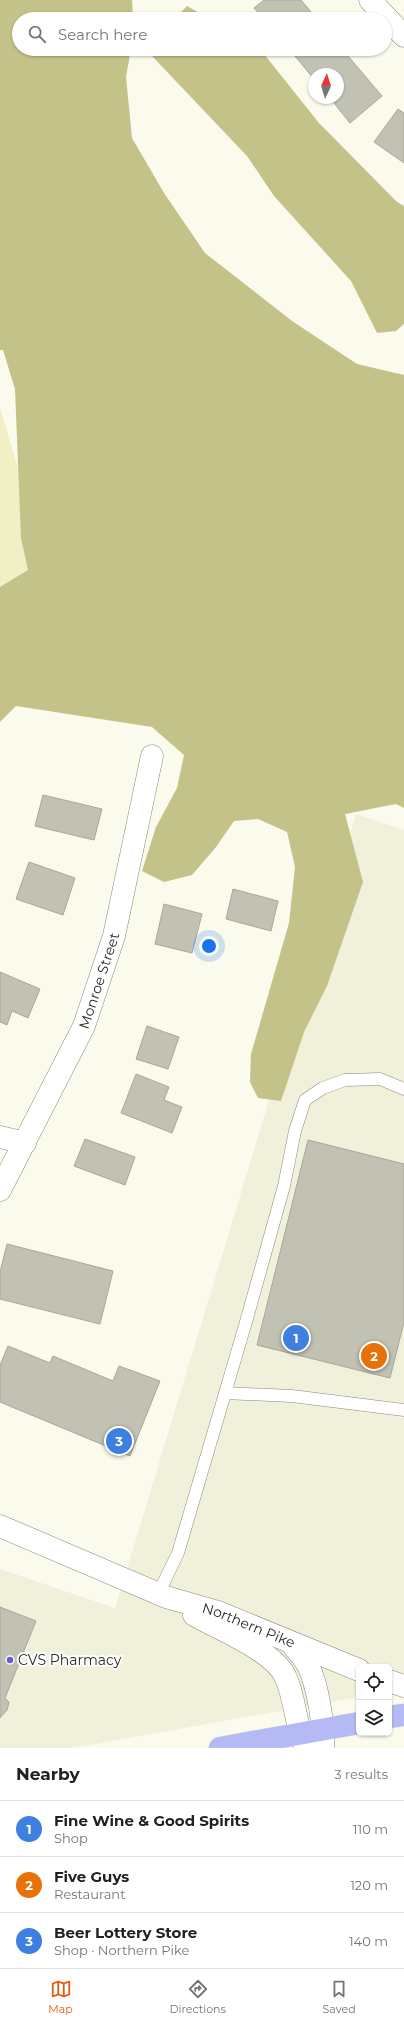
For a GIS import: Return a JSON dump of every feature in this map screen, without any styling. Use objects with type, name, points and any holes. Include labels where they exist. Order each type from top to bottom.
[{"type":"highway","points":[[392,1717],[404,1715]]},
{"type":"highway","points":[[220,1748],[323,1739],[356,1724]]},
{"type":"main road","points":[[370,0],[381,12]]},
{"type":"main road","points":[[392,23],[404,36]]},
{"type":"main road","name":"Monroe Street","points":[[0,1190],[84,1026],[114,936],[152,756]]},
{"type":"main road","points":[[0,1137],[25,1143]]},
{"type":"main road","name":"Northern Pike","points":[[0,1526],[162,1596],[274,1660],[286,1677],[303,1741]]},
{"type":"main road","name":"Northern Pike","points":[[162,1596],[218,1612],[291,1642],[308,1666],[323,1739]]},
{"type":"main road","points":[[291,1642],[356,1669]]},
{"type":"main road","points":[[392,1682],[404,1686]]},
{"type":"lane","points":[[162,1596],[178,1553],[225,1392],[284,1186],[295,1131],[305,1100],[323,1088],[345,1080],[380,1079],[404,1089]]},
{"type":"lane","points":[[225,1392],[292,1396],[404,1410]]},
{"type":"shaded area","points":[[0,0],[132,0],[133,12],[12,12],[12,56],[130,56],[126,77],[132,138],[164,193],[205,253],[292,321],[357,364],[404,375],[404,808],[396,804],[345,814],[363,882],[327,986],[304,1032],[281,1101],[258,1098],[250,1082],[251,1054],[289,923],[295,867],[287,832],[258,819],[234,821],[216,847],[192,875],[164,882],[142,871],[156,827],[177,788],[184,755],[152,727],[16,706],[0,722],[0,587],[28,570],[21,538],[15,389],[3,350],[0,350]]},
{"type":"shaded area","points":[[187,6],[198,12],[181,12]]},
{"type":"shaded area","points":[[152,56],[266,56],[319,123],[397,202],[404,206],[404,324],[396,331],[377,333],[351,281],[274,196],[247,156]]},
{"type":"shaded area","points":[[356,814],[404,830],[404,1689],[392,1691],[392,1664],[356,1664],[356,1698],[72,1748],[0,1748],[0,1569],[115,1608]]},
{"type":"green space","points":[[0,408],[50,575],[0,600]]},
{"type":"building","points":[[264,0],[301,0],[311,12],[258,12],[254,8]]},
{"type":"building","points":[[295,56],[348,56],[382,96],[350,123],[335,104],[344,104],[344,68],[308,68],[308,72]]},
{"type":"building","points":[[398,109],[404,113],[404,163],[374,142]]},
{"type":"building","points":[[43,795],[102,809],[94,840],[35,826]]},
{"type":"building","points":[[29,862],[75,878],[63,915],[16,899]]},
{"type":"building","points":[[233,889],[278,901],[271,931],[226,919]]},
{"type":"building","points":[[164,904],[202,914],[192,953],[155,944]]},
{"type":"building","points":[[0,972],[40,989],[28,1018],[12,1011],[7,1025],[0,1022]]},
{"type":"building","points":[[147,1026],[179,1037],[168,1069],[136,1059]]},
{"type":"building","points":[[136,1074],[169,1087],[164,1100],[182,1107],[172,1133],[121,1113]]},
{"type":"building","points":[[85,1139],[135,1157],[125,1185],[74,1166]]},
{"type":"building","points":[[308,1140],[404,1164],[404,1322],[390,1378],[257,1345]]},
{"type":"building","points":[[7,1244],[113,1271],[100,1324],[0,1299],[0,1272]]},
{"type":"building","points":[[8,1346],[50,1363],[53,1356],[113,1381],[119,1366],[160,1381],[130,1456],[0,1402],[0,1365]]},
{"type":"building","name":"CVS Pharmacy","points":[[0,1607],[36,1621],[5,1698],[9,1702],[7,1710],[0,1718]]},
{"type":"place","name":"Fine Wine & Good Spirits","points":[[296,1338]]},
{"type":"place","name":"Five Guys","points":[[374,1356]]},
{"type":"place","name":"Beer Lottery Store","points":[[119,1441]]},
{"type":"place","name":"CVS Pharmacy","points":[[10,1660]]}]
